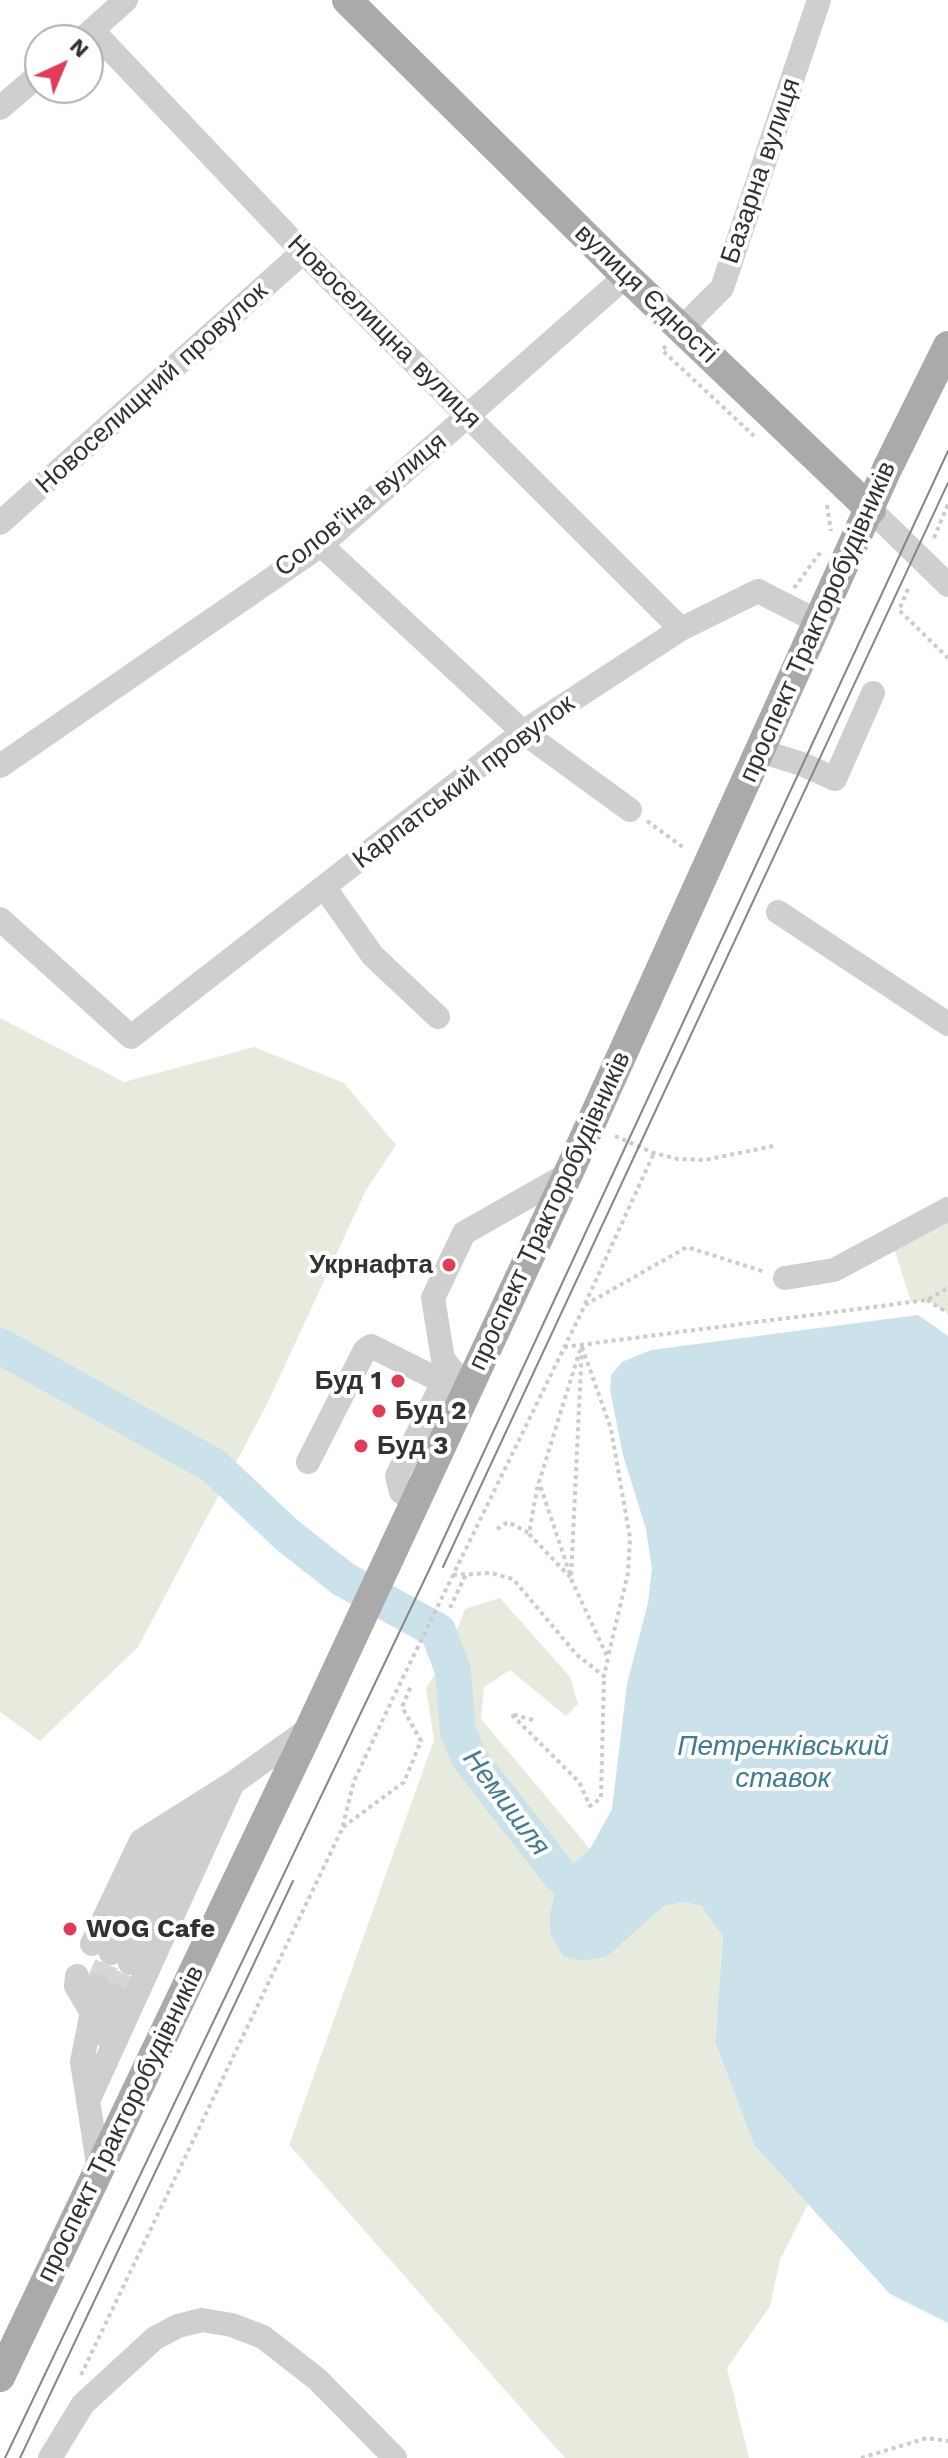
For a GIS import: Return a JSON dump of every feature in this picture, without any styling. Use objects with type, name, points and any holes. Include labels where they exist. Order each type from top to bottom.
[{"type":"main road","name":"вулиця Єдності","points":[[347,0],[626,276],[871,510]]},
{"type":"main road","name":"проспект Тракторобудівників","points":[[0,2377],[393,1548],[414,1501],[453,1380],[568,1174],[887,469],[948,346]]},
{"type":"street","points":[[99,24],[126,0]]},
{"type":"street","name":"Базарна вулиця","points":[[681,329],[722,288],[819,0]]},
{"type":"street","name":"Новоселищна вулиця","points":[[104,53],[681,629]]},
{"type":"street","points":[[0,108],[24,88]]},
{"type":"street","name":"Новоселищний провулок","points":[[0,523],[303,252]]},
{"type":"street","name":"Солов'їна вулиця","points":[[0,766],[321,545],[626,276]]},
{"type":"street","name":"вулиця Єдності","points":[[871,510],[948,585]]},
{"type":"street","points":[[321,545],[523,732],[630,810]]},
{"type":"street","name":"Карпатський провулок","points":[[0,919],[131,1037],[523,732],[681,629],[758,591],[819,622]]},
{"type":"street","points":[[760,751],[802,764],[835,779],[873,693]]},
{"type":"street","points":[[324,887],[373,956],[438,1017]]},
{"type":"street","points":[[778,912],[948,1024]]},
{"type":"street","points":[[453,1380],[443,1359],[433,1298],[464,1233],[568,1174]]},
{"type":"street","points":[[785,1278],[834,1270],[948,1209]]},
{"type":"street","points":[[308,1462],[365,1350],[371,1346],[453,1380]]},
{"type":"street","points":[[201,1803],[111,1953],[141,1841],[201,1803],[233,1783],[310,1728]]},
{"type":"street","points":[[88,2101],[233,1783]]},
{"type":"street","points":[[99,2170],[82,2062],[91,2011],[76,1986],[96,1986],[110,2009],[101,2072]]},
{"type":"street","points":[[50,2458],[83,2404],[155,2338],[178,2326],[202,2320],[232,2325],[263,2337],[317,2379],[395,2458]]},
{"type":"path","points":[[681,329],[662,350],[762,443]]},
{"type":"path","points":[[782,603],[821,550],[832,529],[829,506],[817,495]]},
{"type":"path","points":[[934,538],[948,504]]},
{"type":"path","points":[[908,589],[899,610],[948,658]]},
{"type":"path","points":[[651,824],[684,848]]},
{"type":"path","points":[[615,1136],[654,1153],[705,1160],[773,1146]]},
{"type":"path","points":[[74,2389],[342,1829],[354,1781],[585,1305],[654,1153]]},
{"type":"path","points":[[585,1305],[687,1247],[785,1278]]},
{"type":"path","points":[[564,1347],[927,1300],[948,1288]]},
{"type":"path","points":[[927,1300],[948,1313]]},
{"type":"path","points":[[529,1533],[539,1482],[582,1344]]},
{"type":"path","points":[[571,1579],[582,1344]]},
{"type":"path","points":[[533,1720],[511,1714],[579,1782],[590,1806],[601,1798],[604,1676],[628,1573],[630,1538],[611,1429],[582,1344]]},
{"type":"path","points":[[539,1482],[571,1579],[608,1658]]},
{"type":"path","points":[[497,1529],[508,1522],[529,1533],[571,1579]]},
{"type":"path","points":[[453,1575],[491,1573],[513,1579],[577,1655],[604,1676]]},
{"type":"path","points":[[450,1608],[466,1574]]},
{"type":"path","points":[[342,1829],[404,1782],[421,1741],[402,1707],[411,1686]]},
{"type":"path","points":[[861,2458],[927,2438],[948,2441]]},
{"type":"shaded area","points":[[0,1018],[124,1082],[254,1047],[344,1083],[396,1145],[366,1190],[268,1402],[138,1647],[40,1741],[0,1712]]},
{"type":"shaded area","points":[[948,1218],[948,1313],[927,1300],[911,1302],[894,1248]]},
{"type":"shaded area","points":[[500,1598],[570,1677],[578,1704],[566,1716],[510,1670],[484,1687],[481,1719],[590,1849],[560,1876],[608,1956],[664,1906],[684,1902],[700,1906],[714,1919],[723,1936],[715,2044],[754,2145],[808,2204],[780,2260],[770,2306],[727,2368],[749,2458],[565,2458],[289,2145],[434,1740],[426,1688],[448,1653],[465,1609]]},
{"type":"water","name":"Петренківський ставок","points":[[918,1315],[948,1336],[948,2323],[890,2294],[754,2145],[715,2043],[723,1936],[701,1906],[684,1902],[664,1906],[608,1956],[583,1961],[563,1956],[550,1933],[550,1913],[560,1875],[590,1849],[612,1809],[627,1684],[648,1603],[652,1569],[646,1529],[623,1455],[610,1390],[611,1375],[622,1362],[651,1350]]},
{"type":"waterway","name":"Немишля","points":[[0,1346],[214,1466],[286,1534],[343,1579],[438,1631],[453,1671],[458,1732],[469,1758],[560,1875],[579,1891],[601,1894]]},
{"type":"tunnel","points":[[97,1986],[111,1953]]},
{"type":"tunnel","points":[[116,1996],[130,1963]]},
{"type":"tram line","points":[[5,2458],[431,1566],[948,451]]},
{"type":"tram line","points":[[443,1567],[948,483]]},
{"type":"tram line","points":[[20,2458],[293,1881]]},
{"type":"place","name":"Укрнафта","points":[[449,1265]]},
{"type":"place","name":"Буд 1","points":[[398,1381]]},
{"type":"place","name":"Буд 2","points":[[379,1411]]},
{"type":"place","name":"Буд 3","points":[[361,1446]]},
{"type":"place","name":"WOG Cafe","points":[[70,1929]]}]
